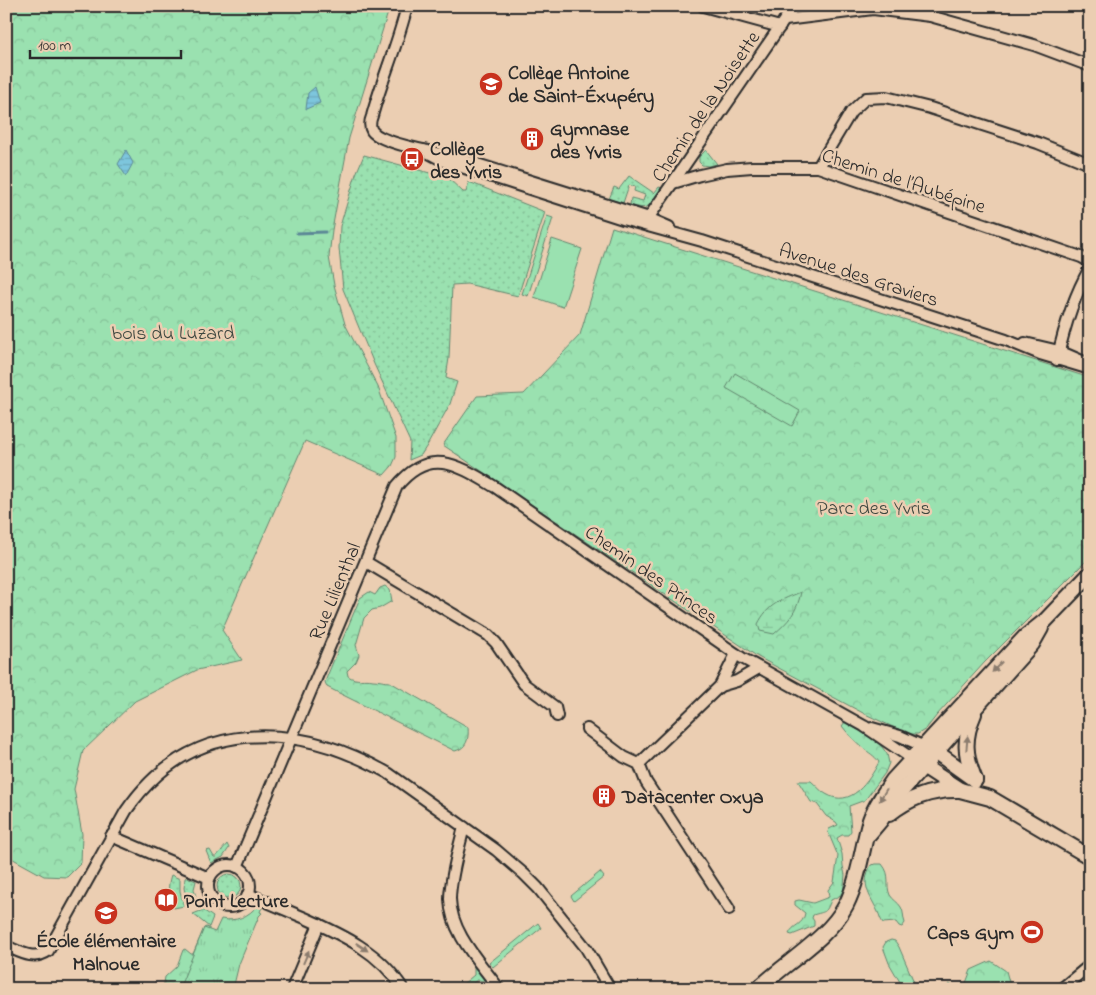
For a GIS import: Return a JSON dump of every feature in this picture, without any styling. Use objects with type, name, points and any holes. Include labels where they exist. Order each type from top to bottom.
[{"type":"main road","points":[[867,837],[880,821],[917,762],[923,746],[1025,637],[1045,621],[1090,574]]},
{"type":"main road","points":[[758,989],[820,936],[835,921],[846,904],[867,837],[870,820],[883,793],[917,762],[936,752],[1032,644],[1045,621]]},
{"type":"main road","points":[[975,780],[968,764],[966,752],[970,724],[977,706]]},
{"type":"main road","points":[[936,752],[975,780],[990,798]]},
{"type":"main road","points":[[917,762],[960,790],[990,798],[1090,857]]},
{"type":"main road","points":[[880,821],[898,807],[916,797],[935,792],[960,790]]},
{"type":"street","name":"Avenue des Graviers","points":[[407,6],[390,66],[372,116],[370,126],[372,131],[379,136],[423,150],[446,162],[646,222],[1006,340],[1090,365]]},
{"type":"street","points":[[703,6],[782,24],[873,9],[930,16],[1034,45],[1090,66]]},
{"type":"street","name":"Chemin de la Noisette","points":[[646,222],[794,6]]},
{"type":"street","points":[[818,167],[852,112],[866,98],[886,97],[930,108],[1020,137],[1090,164]]},
{"type":"street","name":"Chemin de l’Aubépine","points":[[673,183],[727,169],[818,167],[1081,257],[1090,262]]},
{"type":"street","points":[[1058,356],[1068,316],[1081,283],[1090,268]]},
{"type":"street","name":"Avenue des Graviers","points":[[1058,356],[1090,369]]},
{"type":"street","name":"Chemin des Princes","points":[[420,466],[431,462],[450,464],[495,487],[736,654],[864,726],[917,762]]},
{"type":"street","name":"Rue Lilienthal","points":[[237,867],[397,486],[406,475],[420,466]]},
{"type":"street","points":[[366,562],[488,634],[524,684],[555,707],[557,716]]},
{"type":"street","points":[[639,764],[720,686],[736,654]]},
{"type":"street","points":[[720,686],[737,681],[760,668]]},
{"type":"street","name":"Chemin des Princes","points":[[864,726],[900,736],[936,752]]},
{"type":"street","points":[[587,730],[624,756],[639,764],[646,782],[728,909]]},
{"type":"street","points":[[6,946],[32,956],[48,951],[111,836],[138,792],[165,767],[179,758],[215,743],[241,738],[291,737],[343,751],[371,764],[396,779],[503,855],[538,888],[586,948],[610,989]]},
{"type":"street","points":[[464,827],[450,890],[452,914],[463,938],[500,989]]},
{"type":"street","points":[[111,836],[209,878]]},
{"type":"street","points":[[231,865],[237,867],[248,878],[248,894],[239,904],[227,907],[221,905],[211,897],[208,891],[209,878],[220,866],[231,865]]},
{"type":"street","points":[[248,894],[346,936],[373,954],[390,970],[403,989]]},
{"type":"street","points":[[292,989],[319,924]]},
{"type":"street","points":[[1061,989],[1090,965]]},
{"type":"green space","name":"bois du Luzard","points":[[6,6],[390,6],[349,138],[332,230],[329,257],[334,285],[345,324],[378,387],[396,438],[396,457],[392,466],[384,475],[305,441],[222,630],[242,660],[197,670],[135,701],[83,751],[74,789],[82,834],[81,863],[67,877],[44,876],[6,855]]},
{"type":"green space","points":[[706,150],[717,164],[708,166],[702,165],[699,162],[699,157]]},
{"type":"green space","points":[[364,155],[448,178],[463,192],[466,192],[469,182],[545,212],[518,296],[467,284],[452,285],[449,358],[446,378],[457,382],[450,404],[428,444],[421,455],[409,460],[410,442],[374,364],[343,289],[339,248],[340,226]]},
{"type":"green space","points":[[629,176],[654,193],[659,187],[662,188],[646,207],[630,205],[631,198],[643,201],[645,195],[634,191],[635,187],[629,185],[623,203],[609,199],[614,187],[619,189]]},
{"type":"green space","points":[[547,216],[553,218],[528,296],[522,294]]},
{"type":"green space","name":"Parc des Yvris","points":[[612,227],[1090,378],[1090,557],[985,662],[926,729],[918,734],[908,734],[863,713],[758,657],[443,445],[477,396],[524,394],[580,335]]},
{"type":"green space","points":[[552,239],[582,249],[563,307],[534,297]]},
{"type":"green space","points":[[735,373],[800,411],[792,426],[726,388]]},
{"type":"green space","points":[[385,586],[390,590],[392,601],[372,610],[364,618],[356,645],[359,655],[356,662],[347,671],[348,676],[357,679],[390,682],[468,727],[465,745],[459,750],[455,751],[327,687],[325,682],[360,598],[369,592],[375,595],[380,588]]},
{"type":"green space","points":[[801,592],[795,611],[774,634],[760,631],[758,624],[771,607],[781,600]]},
{"type":"green space","points":[[845,722],[873,739],[882,747],[887,754],[889,763],[885,773],[865,800],[849,806],[851,831],[848,835],[842,835],[837,838],[842,854],[845,875],[843,894],[831,900],[825,911],[813,915],[814,926],[792,935],[789,934],[802,920],[805,913],[795,905],[795,901],[813,903],[829,897],[828,890],[834,882],[838,856],[828,832],[829,829],[838,825],[826,816],[817,804],[811,802],[798,781],[811,781],[826,794],[835,798],[843,798],[858,791],[870,777],[879,762],[847,732],[842,726]]},
{"type":"green space","points":[[227,844],[229,848],[223,857],[211,863],[206,851],[210,850],[214,857],[216,857]]},
{"type":"green space","points":[[882,864],[887,872],[890,895],[902,909],[905,923],[902,927],[896,922],[883,923],[869,895],[866,878],[871,865]]},
{"type":"green space","points":[[600,872],[604,877],[574,901],[571,896]]},
{"type":"green space","points":[[229,874],[237,878],[241,886],[237,894],[229,898],[221,894],[217,886],[221,878]]},
{"type":"green space","points":[[171,875],[180,879],[180,891],[184,906],[174,908],[170,901],[169,884]]},
{"type":"green space","points":[[185,878],[196,881],[194,889],[197,902],[188,905],[184,888]]},
{"type":"green space","points":[[258,905],[262,907],[260,912],[262,913],[259,916],[239,964],[233,989],[179,989],[204,928],[215,932],[221,919],[232,920],[241,918]]},
{"type":"green space","points":[[203,910],[213,917],[209,927],[193,914]]},
{"type":"green space","points":[[538,923],[541,928],[493,967],[489,963]]},
{"type":"green space","points":[[206,927],[209,928],[209,931],[193,989],[163,989],[165,977],[177,966],[183,950],[185,949],[193,954]]},
{"type":"green space","points":[[895,941],[899,947],[917,989],[904,989],[889,963],[883,947],[886,942]]},
{"type":"green space","points":[[991,961],[1006,971],[1011,989],[945,989],[949,984],[956,987],[966,983],[971,970]]},
{"type":"green space","points":[[474,966],[485,981],[477,980],[466,989],[457,989],[474,975]]},
{"type":"water","points":[[315,87],[320,103],[306,109],[308,93]]},
{"type":"water","points":[[126,150],[133,163],[126,176],[118,164]]},
{"type":"waterway","points":[[297,233],[325,232]]},
{"type":"place","name":"Collège Antoine de Saint-Éxupéry","points":[[491,84]]},
{"type":"place","name":"Gymnase des Yvris","points":[[532,139]]},
{"type":"place","name":"Collège des Yvris","points":[[412,159]]},
{"type":"place","name":"Datacenter Oxya","points":[[604,796]]},
{"type":"place","name":"Point Lecture","points":[[166,900]]},
{"type":"place","name":"École élémentaire Malnoue","points":[[106,913]]},
{"type":"place","name":"Caps Gym","points":[[1032,932]]}]
